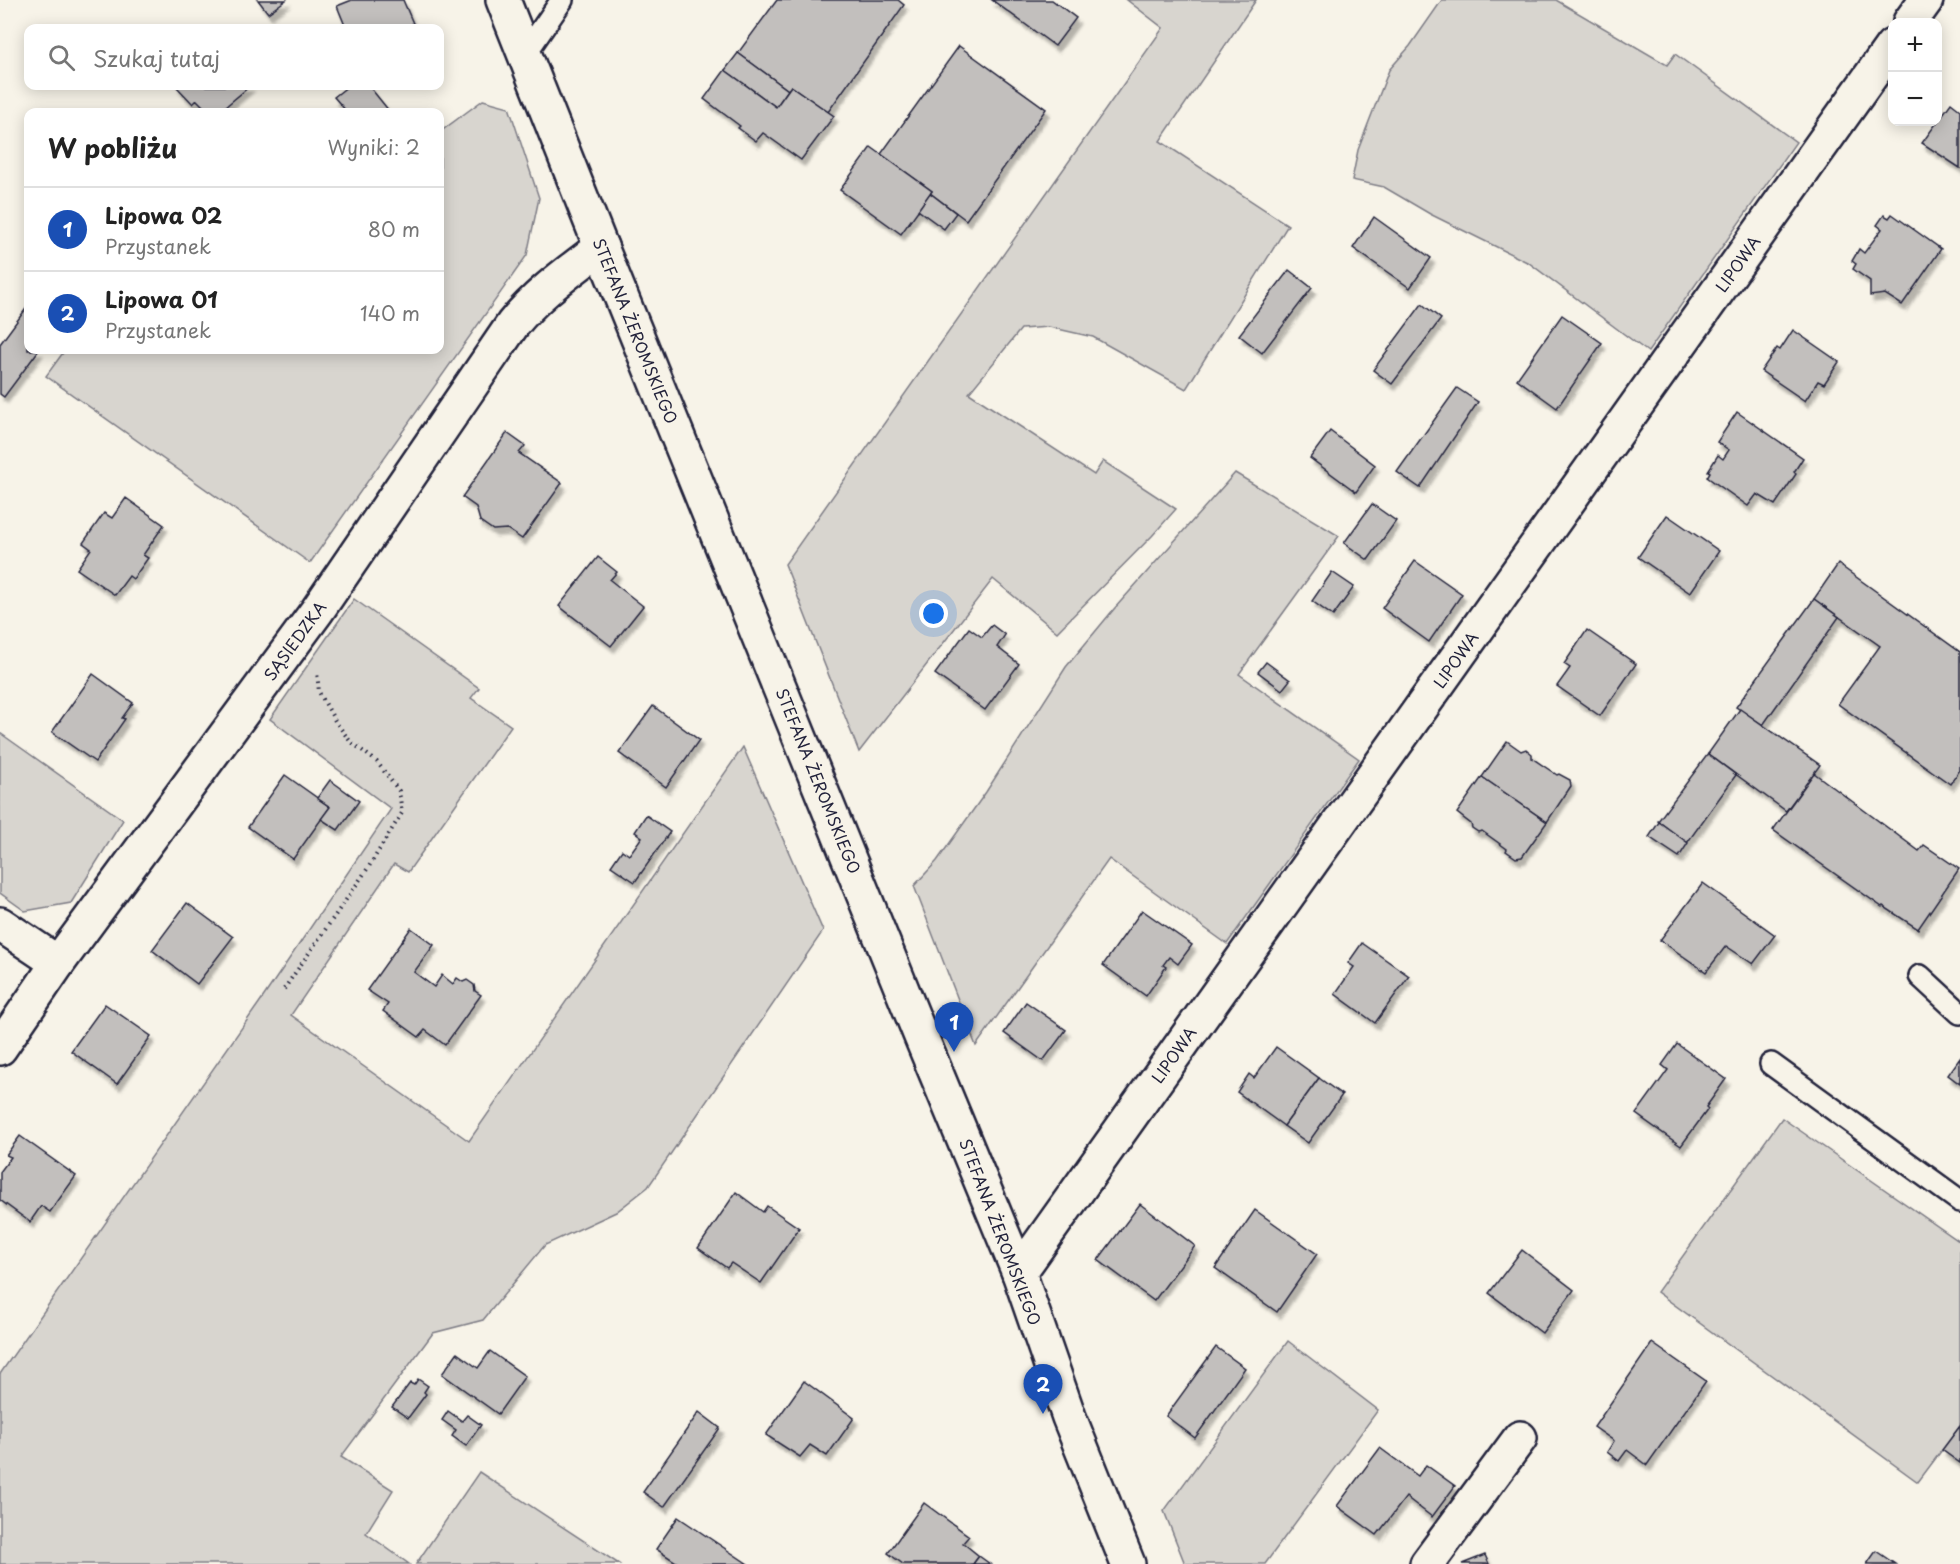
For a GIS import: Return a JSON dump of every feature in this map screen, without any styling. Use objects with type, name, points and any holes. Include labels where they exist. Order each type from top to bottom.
[{"type":"street","name":"STEFANA ŻEROMSKIEGO","points":[[503,0],[922,1039],[1019,1273],[1069,1417],[1128,1564]]},
{"type":"street","points":[[1913,18],[1926,0]]},
{"type":"street","name":"LIPOWA","points":[[1019,1273],[1888,53]]},
{"type":"street","name":"SĄSIEDZKA","points":[[0,1048],[58,963],[317,611],[513,324],[528,305],[545,290],[601,247]]},
{"type":"street","points":[[0,924],[58,963]]},
{"type":"street","points":[[1427,1564],[1520,1438]]},
{"type":"lane","points":[[525,54],[562,0]]},
{"type":"lane","points":[[1920,976],[1960,1013]]},
{"type":"lane","points":[[1771,1064],[1960,1201]]},
{"type":"path","points":[[284,989],[368,867],[402,813],[399,791],[377,762],[350,741],[335,721],[319,692],[316,663],[317,611]]},
{"type":"shaded area","points":[[1127,0],[1256,0],[1160,141],[1288,225],[1186,389],[1093,337],[1049,327],[1021,329],[969,393],[1094,475],[1103,461],[1176,509],[1057,632],[993,579],[859,752],[785,564],[1163,28]]},
{"type":"shaded area","points":[[1442,0],[1556,0],[1667,65],[1675,54],[1796,142],[1648,352],[1529,263],[1430,214],[1384,187],[1352,180],[1358,150],[1389,70],[1410,46]]},
{"type":"shaded area","points":[[483,100],[509,107],[539,198],[527,255],[310,563],[46,376],[62,354],[444,354],[444,129]]},
{"type":"shaded area","points":[[1235,473],[1339,536],[1239,674],[1359,759],[1227,944],[1109,859],[976,1046],[914,886],[937,861],[986,792],[1066,667],[1114,609]]},
{"type":"shaded area","points":[[354,599],[479,688],[471,698],[511,726],[408,872],[394,864],[291,1015],[469,1141],[743,747],[823,931],[648,1187],[616,1212],[545,1245],[483,1320],[433,1333],[341,1457],[393,1490],[366,1533],[409,1564],[0,1564],[0,1374],[264,996],[391,809],[270,719]]},
{"type":"shaded area","points":[[0,733],[123,820],[71,903],[25,911],[0,893]]},
{"type":"shaded area","points":[[1782,1118],[1960,1242],[1960,1426],[1918,1482],[1657,1292]]},
{"type":"shaded area","points":[[1288,1341],[1378,1410],[1265,1564],[1185,1564],[1164,1511]]},
{"type":"shaded area","points":[[479,1472],[619,1564],[416,1564]]},
{"type":"building","points":[[258,0],[286,0],[268,13]]},
{"type":"building","points":[[352,0],[403,0],[413,24],[344,24],[337,6]]},
{"type":"building","points":[[777,0],[898,0],[904,5],[828,112],[791,86],[788,90],[738,53]]},
{"type":"building","points":[[992,0],[1052,0],[1076,18],[1055,46]]},
{"type":"building","points":[[959,46],[1046,109],[966,220],[930,193],[932,191],[881,154]]},
{"type":"building","points":[[738,53],[788,90],[776,107],[725,70]]},
{"type":"building","points":[[725,70],[776,107],[791,86],[834,116],[801,160],[763,133],[756,141],[704,99]]},
{"type":"building","points":[[180,90],[245,90],[224,108],[205,108],[197,100],[193,104]]},
{"type":"building","points":[[343,90],[372,90],[387,108],[344,108],[334,97]]},
{"type":"building","points":[[1951,103],[1960,110],[1960,168],[1922,143],[1934,126],[1942,126],[1942,115]]},
{"type":"building","points":[[871,147],[932,191],[901,234],[840,190]]},
{"type":"building","points":[[930,193],[956,213],[944,229],[918,210]]},
{"type":"building","points":[[1892,214],[1941,249],[1902,305],[1885,294],[1870,296],[1870,281],[1853,269],[1856,264],[1852,261],[1859,249],[1864,253],[1882,229],[1877,225],[1884,215],[1889,218]]},
{"type":"building","points":[[1374,217],[1431,258],[1410,288],[1353,248]]},
{"type":"building","points":[[1289,270],[1312,288],[1262,353],[1239,335]]},
{"type":"building","points":[[1422,304],[1441,319],[1392,384],[1373,370]]},
{"type":"building","points":[[24,311],[24,354],[36,354],[4,397],[0,394],[0,344]]},
{"type":"building","points":[[1562,315],[1602,343],[1557,408],[1517,379]]},
{"type":"building","points":[[1793,330],[1839,362],[1824,384],[1818,381],[1805,401],[1761,371],[1777,348],[1780,350]]},
{"type":"building","points":[[1457,388],[1478,402],[1420,488],[1397,472]]},
{"type":"building","points":[[1737,412],[1803,458],[1794,472],[1796,474],[1775,505],[1757,494],[1748,506],[1707,477],[1718,455],[1723,459],[1729,450],[1717,442]]},
{"type":"building","points":[[1330,431],[1375,465],[1356,492],[1310,458]]},
{"type":"building","points":[[507,433],[525,446],[519,453],[562,483],[522,539],[507,529],[493,530],[480,521],[476,507],[462,497]]},
{"type":"building","points":[[126,498],[164,525],[143,555],[148,558],[133,579],[129,576],[115,595],[77,569],[91,549],[83,543],[104,513],[112,518]]},
{"type":"building","points":[[1372,504],[1396,521],[1368,560],[1344,543]]},
{"type":"building","points":[[1667,515],[1719,551],[1690,593],[1638,557]]},
{"type":"building","points":[[598,557],[617,572],[610,580],[643,606],[611,646],[559,606]]},
{"type":"building","points":[[1415,561],[1462,594],[1429,642],[1382,608]]},
{"type":"building","points":[[1838,564],[1960,652],[1960,770],[1950,784],[1838,704],[1880,646],[1814,599]]},
{"type":"building","points":[[1332,572],[1354,587],[1333,616],[1312,601]]},
{"type":"building","points":[[1814,599],[1839,617],[1763,725],[1736,707]]},
{"type":"building","points":[[992,625],[1005,635],[997,647],[1019,664],[985,710],[935,674],[969,628],[982,637]]},
{"type":"building","points":[[1587,630],[1636,664],[1600,716],[1557,686],[1570,668],[1564,664]]},
{"type":"building","points":[[1266,662],[1290,680],[1282,690],[1258,672]]},
{"type":"building","points":[[93,674],[133,703],[122,718],[125,719],[95,762],[52,732]]},
{"type":"building","points":[[653,706],[699,740],[666,787],[619,753]]},
{"type":"building","points":[[1740,709],[1820,765],[1786,811],[1708,754]]},
{"type":"building","points":[[1507,741],[1521,751],[1526,749],[1532,754],[1532,758],[1557,775],[1570,780],[1571,786],[1547,822],[1482,777]]},
{"type":"building","points":[[1708,754],[1736,775],[1687,843],[1658,821]]},
{"type":"building","points":[[1814,773],[1919,851],[1924,845],[1959,869],[1918,929],[1882,907],[1773,830]]},
{"type":"building","points":[[285,775],[330,807],[293,859],[248,827]]},
{"type":"building","points":[[1482,777],[1547,822],[1522,857],[1516,858],[1482,831],[1478,832],[1472,828],[1471,824],[1457,813]]},
{"type":"building","points":[[330,780],[359,801],[338,830],[321,819],[330,807],[317,798]]},
{"type":"building","points":[[646,815],[670,832],[635,882],[611,866],[622,850],[629,855],[642,837],[635,832]]},
{"type":"building","points":[[1659,822],[1688,843],[1679,857],[1649,837]]},
{"type":"building","points":[[1703,883],[1775,935],[1753,964],[1726,946],[1706,972],[1660,940]]},
{"type":"building","points":[[187,903],[233,937],[197,984],[152,950]]},
{"type":"building","points":[[1142,910],[1192,945],[1178,964],[1169,957],[1163,965],[1166,967],[1146,996],[1103,965]]},
{"type":"building","points":[[411,928],[434,945],[414,972],[434,987],[442,975],[453,984],[457,978],[463,982],[467,980],[481,995],[445,1045],[425,1030],[419,1037],[383,1011],[388,1004],[367,990]]},
{"type":"building","points":[[1362,943],[1409,976],[1375,1023],[1335,994],[1354,967],[1348,963]]},
{"type":"building","points":[[1026,1002],[1066,1030],[1043,1061],[1004,1033]]},
{"type":"building","points":[[105,1004],[151,1036],[117,1084],[71,1051]]},
{"type":"building","points":[[1677,1044],[1726,1079],[1681,1146],[1636,1114],[1668,1070],[1662,1065]]},
{"type":"building","points":[[1276,1047],[1319,1078],[1284,1126],[1237,1092],[1249,1074],[1254,1078]]},
{"type":"building","points":[[1960,1058],[1960,1084],[1948,1075]]},
{"type":"building","points":[[1319,1078],[1342,1095],[1308,1143],[1284,1126]]},
{"type":"building","points":[[20,1136],[76,1176],[50,1212],[41,1206],[30,1222],[0,1200],[0,1172],[11,1157],[6,1155]]},
{"type":"building","points":[[736,1192],[763,1212],[767,1206],[799,1228],[761,1283],[731,1263],[727,1268],[698,1248]]},
{"type":"building","points":[[1140,1204],[1195,1246],[1154,1301],[1098,1260]]},
{"type":"building","points":[[1255,1210],[1317,1254],[1277,1312],[1215,1268]]},
{"type":"building","points":[[1522,1250],[1574,1290],[1542,1333],[1489,1293]]},
{"type":"building","points":[[1652,1343],[1706,1381],[1647,1465],[1627,1450],[1619,1461],[1607,1452],[1614,1441],[1594,1427]]},
{"type":"building","points":[[1216,1347],[1245,1368],[1195,1438],[1166,1416]]},
{"type":"building","points":[[490,1351],[525,1376],[498,1414],[442,1374],[457,1353],[478,1368]]},
{"type":"building","points":[[418,1379],[428,1386],[424,1392],[426,1394],[408,1418],[392,1407],[410,1383],[414,1385]]},
{"type":"building","points":[[804,1381],[854,1418],[827,1456],[810,1445],[800,1457],[766,1435]]},
{"type":"building","points":[[448,1411],[462,1421],[467,1415],[481,1425],[466,1446],[452,1436],[456,1430],[442,1420]]},
{"type":"building","points":[[699,1412],[720,1428],[664,1507],[643,1492]]},
{"type":"building","points":[[1960,1426],[1960,1463],[1942,1450]]},
{"type":"building","points":[[1380,1448],[1418,1476],[1426,1465],[1455,1486],[1432,1517],[1406,1497],[1377,1535],[1337,1506]]},
{"type":"building","points":[[924,1503],[969,1536],[963,1543],[979,1556],[973,1564],[903,1564],[888,1553]]},
{"type":"building","points":[[678,1517],[748,1564],[679,1564],[656,1549]]},
{"type":"building","points":[[1876,1551],[1895,1564],[1867,1564]]},
{"type":"building","points":[[1485,1555],[1489,1564],[1462,1564]]},
{"type":"building","points":[[979,1556],[990,1564],[973,1564]]},
{"type":"place","name":"Lipowa 02","points":[[954,1052]]},
{"type":"place","name":"Lipowa 01","points":[[1043,1414]]}]
